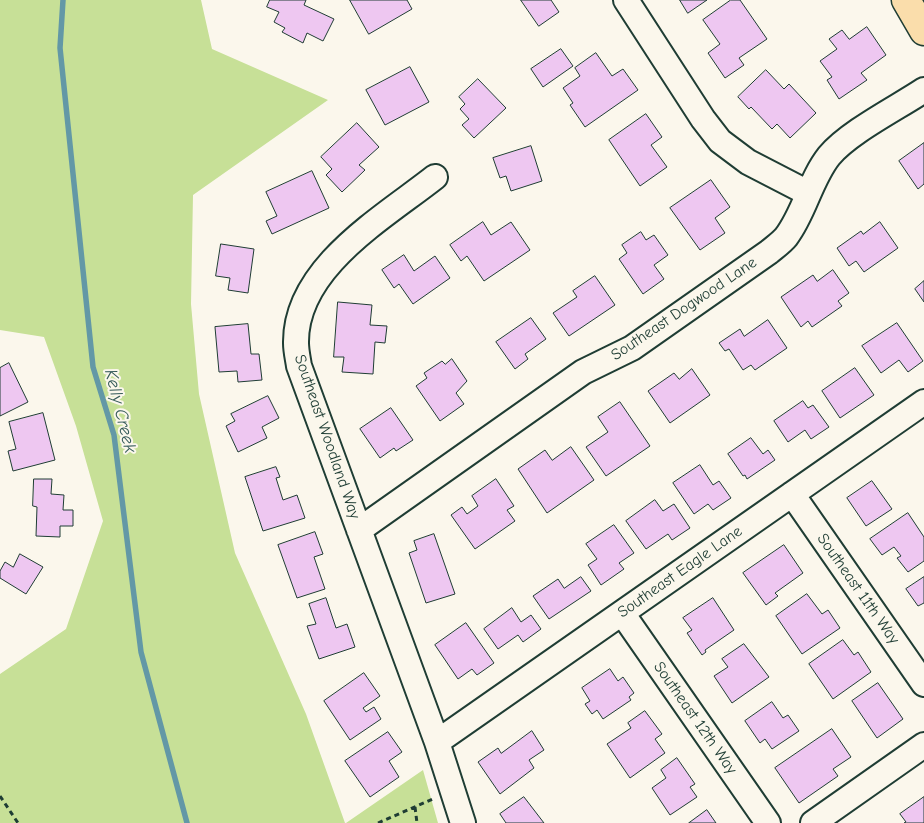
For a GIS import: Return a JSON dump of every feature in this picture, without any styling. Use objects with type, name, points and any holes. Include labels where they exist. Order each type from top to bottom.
[{"type":"main road","points":[[906,0],[924,31]]},
{"type":"street","points":[[626,0],[703,119],[720,141],[748,162],[808,193]]},
{"type":"street","name":"Southeast Dogwood Lane","points":[[359,530],[583,372],[632,348],[769,252],[786,238],[798,217],[815,175],[831,154],[855,134],[924,90]]},
{"type":"street","name":"Southeast Woodland Way","points":[[434,177],[328,263],[314,284],[298,322],[296,344],[299,366],[437,742],[463,823]]},
{"type":"street","name":"Southeast Eagle Lane","points":[[437,742],[924,402]]},
{"type":"street","name":"Southeast 11th Way","points":[[792,494],[924,684]]},
{"type":"street","name":"Southeast 12th Way","points":[[622,613],[768,823]]},
{"type":"street","points":[[813,823],[924,745]]},
{"type":"path","points":[[378,823],[452,790]]},
{"type":"path","points":[[0,796],[18,823]]},
{"type":"path","points":[[415,807],[416,823]]},
{"type":"green space","points":[[0,0],[201,0],[212,49],[328,100],[193,195],[191,304],[199,394],[235,553],[306,714],[345,823],[0,823],[0,674],[66,629],[103,521],[76,426],[44,337],[0,330]]},
{"type":"green space","points":[[423,770],[438,823],[346,823]]},
{"type":"building","points":[[270,0],[306,0],[304,5],[334,19],[323,41],[307,33],[303,43],[282,32],[285,28],[274,22],[279,12],[267,7]]},
{"type":"building","points":[[350,0],[407,0],[412,9],[369,34]]},
{"type":"building","points":[[521,0],[551,0],[559,12],[539,26]]},
{"type":"building","points":[[680,0],[707,0],[688,13]]},
{"type":"building","points":[[731,0],[740,0],[767,39],[739,58],[744,65],[725,78],[708,53],[720,44],[703,20]]},
{"type":"building","points":[[867,27],[886,55],[861,73],[867,80],[839,99],[827,80],[832,77],[820,61],[837,49],[829,39],[842,30],[849,39]]},
{"type":"building","points":[[561,49],[573,66],[543,87],[531,69]]},
{"type":"building","points":[[596,53],[612,76],[623,69],[638,90],[585,127],[570,105],[573,103],[563,88],[580,76],[575,68]]},
{"type":"building","points":[[410,67],[429,102],[385,125],[366,90]]},
{"type":"building","points":[[766,70],[784,89],[789,84],[816,113],[790,138],[777,124],[772,129],[751,107],[749,109],[738,97]]},
{"type":"building","points":[[478,79],[506,108],[474,138],[462,125],[469,119],[460,109],[465,104],[459,97]]},
{"type":"building","points":[[646,114],[662,137],[651,145],[667,167],[640,186],[609,140]]},
{"type":"building","points":[[357,123],[379,147],[359,165],[365,170],[342,192],[326,175],[332,169],[321,157]]},
{"type":"building","points":[[924,143],[924,184],[918,189],[899,161]]},
{"type":"building","points":[[531,146],[542,181],[511,191],[506,176],[500,178],[493,158]]},
{"type":"building","points":[[312,171],[329,208],[272,234],[266,221],[277,216],[266,192]]},
{"type":"building","points":[[711,180],[730,207],[715,218],[725,233],[700,250],[670,208]]},
{"type":"building","points":[[483,222],[491,235],[511,222],[530,250],[484,281],[467,256],[461,261],[450,245]]},
{"type":"building","points":[[880,222],[898,248],[864,272],[856,261],[849,266],[837,248],[861,231],[863,234]]},
{"type":"building","points":[[641,232],[646,240],[654,235],[668,255],[654,265],[664,279],[643,294],[619,259],[627,253],[622,245]]},
{"type":"building","points":[[221,244],[254,249],[248,293],[228,290],[230,278],[216,276]]},
{"type":"building","points":[[404,255],[414,271],[435,256],[450,278],[413,304],[399,284],[394,288],[382,270]]},
{"type":"building","points":[[833,270],[849,293],[838,301],[842,306],[812,327],[808,321],[801,327],[781,297],[813,275],[817,281]]},
{"type":"building","points":[[595,276],[615,305],[569,336],[553,313],[577,297],[573,291]]},
{"type":"building","points":[[924,281],[924,302],[915,289]]},
{"type":"building","points":[[338,302],[372,305],[370,325],[387,326],[385,343],[375,342],[373,374],[342,372],[344,357],[334,357]]},
{"type":"building","points":[[531,318],[546,339],[525,354],[528,359],[515,369],[496,342]]},
{"type":"building","points":[[768,320],[787,348],[755,370],[751,365],[743,370],[729,349],[725,351],[719,343],[740,329],[744,336]]},
{"type":"building","points":[[897,323],[923,361],[908,372],[899,360],[881,373],[862,346]]},
{"type":"building","points":[[248,324],[251,354],[259,354],[262,380],[238,382],[237,371],[219,372],[215,327]]},
{"type":"building","points":[[452,359],[467,381],[456,393],[464,404],[440,421],[416,386],[427,378],[424,373],[442,361],[445,364]]},
{"type":"building","points":[[9,363],[28,402],[0,416],[0,368]]},
{"type":"building","points":[[855,368],[874,395],[840,418],[822,391]]},
{"type":"building","points":[[692,369],[710,395],[670,423],[648,391],[674,373],[679,379]]},
{"type":"building","points":[[268,396],[279,418],[262,427],[267,438],[238,452],[226,426],[235,421],[231,414]]},
{"type":"building","points":[[803,401],[808,408],[813,405],[829,427],[811,439],[805,430],[788,442],[774,421]]},
{"type":"building","points":[[620,402],[650,446],[606,476],[586,447],[608,432],[598,417]]},
{"type":"building","points":[[391,408],[413,440],[396,451],[394,448],[380,458],[360,429]]},
{"type":"building","points":[[43,413],[55,460],[13,471],[8,451],[16,449],[9,422]]},
{"type":"building","points":[[751,438],[763,454],[768,450],[775,460],[747,479],[728,454]]},
{"type":"building","points":[[571,447],[594,480],[547,513],[518,469],[545,450],[552,460]]},
{"type":"building","points":[[700,465],[713,485],[719,481],[731,498],[713,510],[708,504],[694,514],[673,483]]},
{"type":"building","points":[[276,467],[280,477],[276,478],[283,500],[297,495],[305,518],[263,531],[245,477]]},
{"type":"building","points":[[34,479],[52,479],[51,494],[64,495],[63,510],[73,510],[73,526],[60,526],[60,537],[36,536],[37,507],[33,506]]},
{"type":"building","points":[[496,479],[514,506],[507,510],[515,521],[475,549],[451,515],[462,507],[467,514],[478,506],[472,496]]},
{"type":"building","points":[[872,481],[892,509],[866,526],[847,498]]},
{"type":"building","points":[[655,500],[663,511],[674,504],[690,528],[672,540],[668,534],[646,549],[626,521]]},
{"type":"building","points":[[908,513],[924,537],[924,561],[908,572],[897,558],[901,556],[894,547],[882,555],[870,539]]},
{"type":"building","points":[[614,525],[634,553],[619,563],[624,569],[601,585],[588,565],[597,559],[586,544]]},
{"type":"building","points":[[315,532],[323,554],[314,557],[325,589],[297,598],[278,545]]},
{"type":"building","points":[[434,534],[455,594],[426,603],[409,553],[417,550],[414,541]]},
{"type":"building","points":[[784,545],[803,573],[775,593],[778,596],[766,605],[743,573]]},
{"type":"building","points":[[20,554],[43,567],[26,594],[0,578],[0,571],[5,562],[13,567]]},
{"type":"building","points":[[581,577],[591,591],[549,619],[533,596],[558,579],[564,588]]},
{"type":"building","points":[[924,577],[924,603],[918,606],[906,589]]},
{"type":"building","points":[[807,594],[822,614],[828,610],[840,628],[802,654],[776,616]]},
{"type":"building","points":[[326,598],[336,628],[347,624],[355,647],[319,659],[307,626],[316,624],[309,604]]},
{"type":"building","points":[[713,598],[734,630],[705,650],[706,652],[702,655],[687,633],[692,630],[683,618]]},
{"type":"building","points":[[512,608],[521,622],[531,615],[541,629],[523,642],[518,635],[498,649],[484,629]]},
{"type":"building","points":[[466,623],[494,663],[477,675],[472,669],[458,679],[435,645]]},
{"type":"building","points":[[843,640],[854,655],[858,652],[871,672],[833,699],[809,664]]},
{"type":"building","points":[[744,644],[769,677],[732,703],[714,676],[728,667],[722,659]]},
{"type":"building","points":[[610,669],[618,681],[623,677],[634,693],[629,697],[631,700],[603,719],[597,710],[592,714],[585,704],[590,701],[582,688]]},
{"type":"building","points":[[364,673],[380,696],[363,708],[366,712],[374,707],[381,719],[350,740],[324,701]]},
{"type":"building","points":[[878,683],[903,719],[877,738],[852,701]]},
{"type":"building","points":[[772,702],[783,718],[788,715],[799,731],[772,749],[765,739],[760,743],[745,721]]},
{"type":"building","points":[[645,711],[662,734],[655,739],[665,753],[630,778],[607,744],[631,728],[628,723]]},
{"type":"building","points":[[832,729],[851,757],[833,769],[838,776],[799,803],[775,768]]},
{"type":"building","points":[[532,731],[544,750],[529,760],[534,768],[500,794],[478,762],[498,748],[501,753]]},
{"type":"building","points":[[388,732],[402,752],[389,761],[399,777],[370,797],[345,761]]},
{"type":"building","points":[[677,758],[695,784],[690,787],[697,797],[670,815],[652,788],[666,778],[661,770]]},
{"type":"building","points":[[524,797],[544,823],[506,823],[500,814]]},
{"type":"building","points":[[924,797],[924,823],[904,823],[906,822],[900,814]]},
{"type":"building","points":[[707,810],[716,823],[689,823]]},
{"type":"waterway","name":"Kelly Creek","points":[[63,0],[60,48],[93,367],[114,435],[141,652],[187,823]]}]
